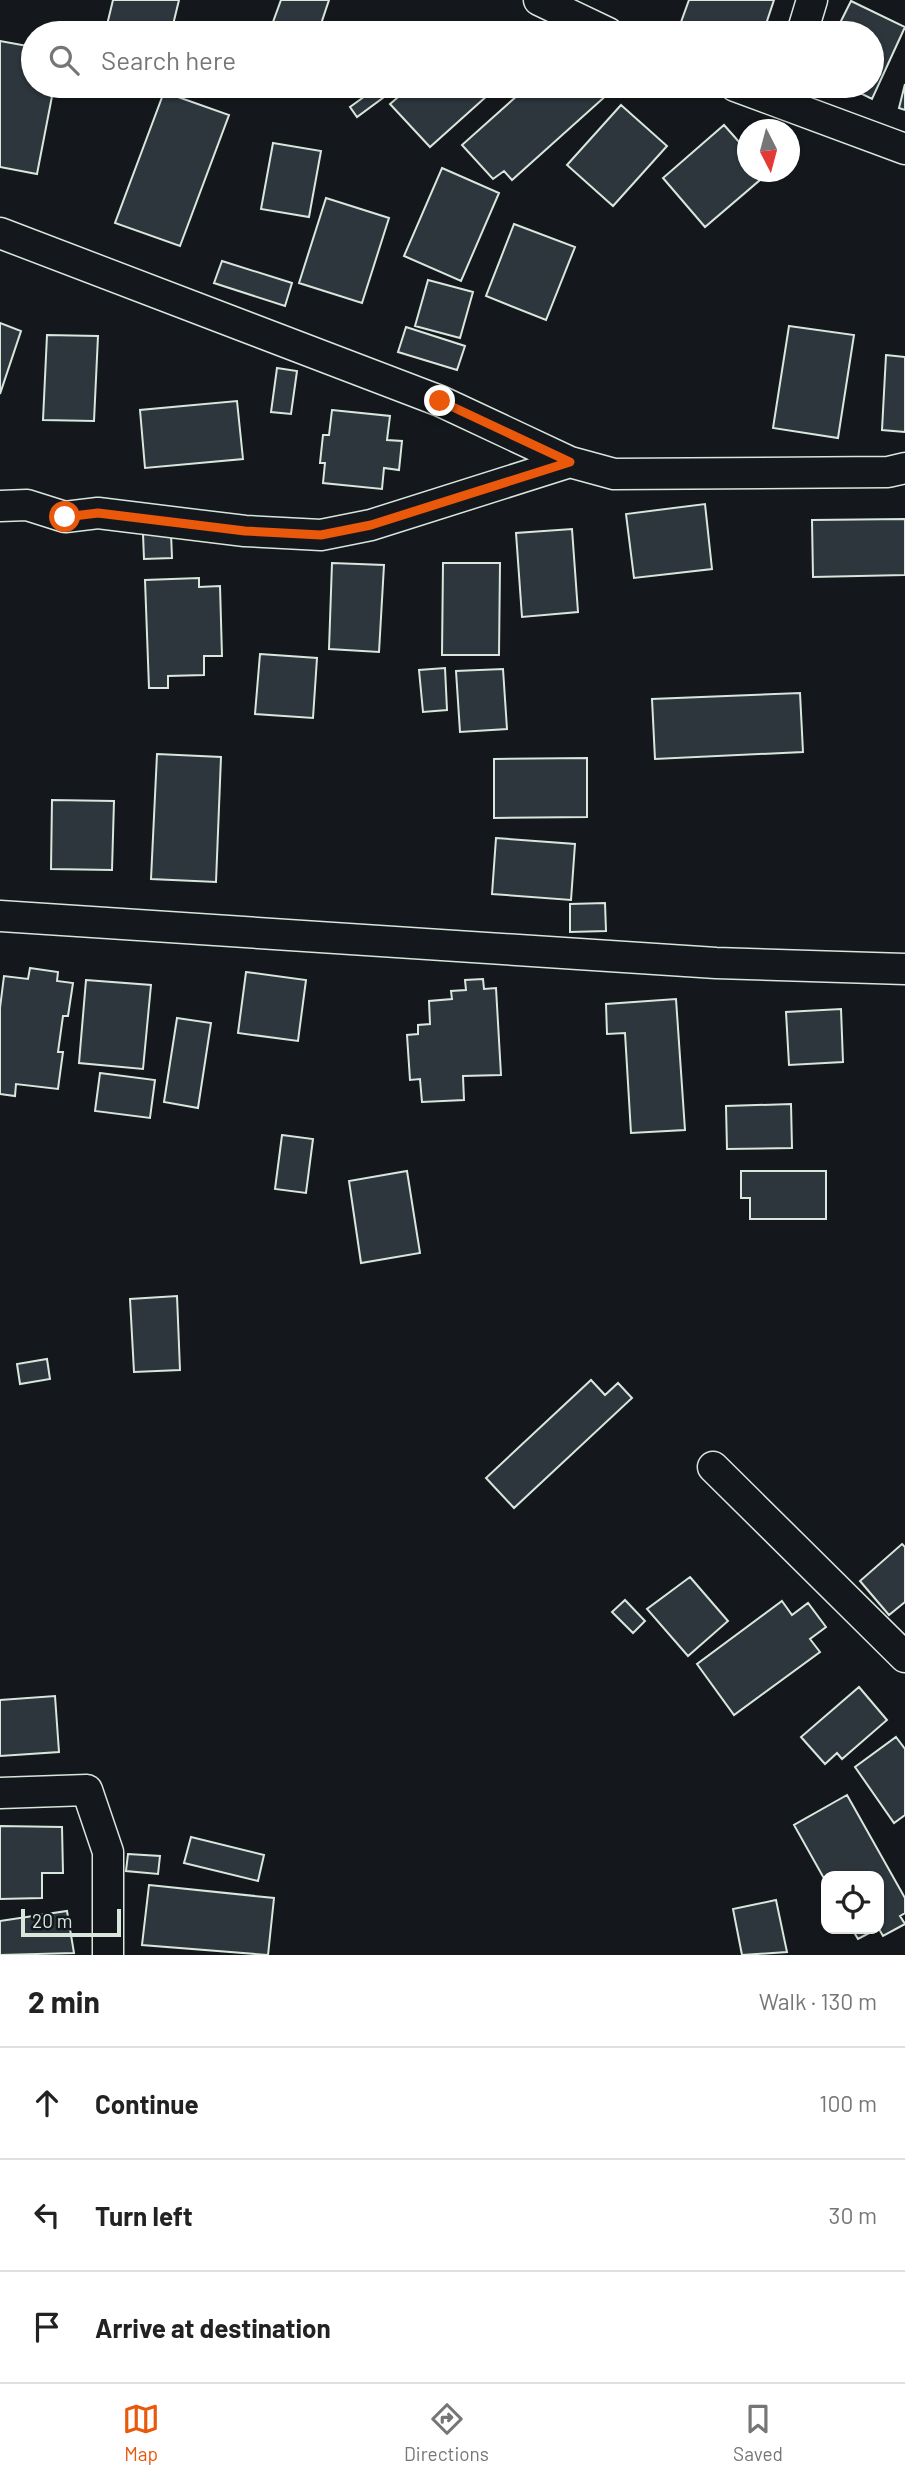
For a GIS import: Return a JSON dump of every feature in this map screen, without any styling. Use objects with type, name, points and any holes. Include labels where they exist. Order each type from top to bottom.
[{"type":"street","points":[[539,0],[583,21]]},
{"type":"street","points":[[806,21],[812,0]]},
{"type":"street","points":[[791,98],[905,149]]},
{"type":"street","points":[[0,233],[440,401],[570,462],[614,474],[888,472],[905,468]]},
{"type":"street","points":[[0,506],[27,505],[65,517],[98,513],[245,531],[321,535],[371,525],[570,462]]},
{"type":"street","points":[[0,916],[716,963],[905,969]]},
{"type":"street","points":[[713,1467],[905,1657]]},
{"type":"street","points":[[0,1793],[87,1790],[108,1852],[108,1955]]},
{"type":"building","points":[[113,0],[179,0],[174,21],[108,21]]},
{"type":"building","points":[[281,0],[329,0],[322,21],[273,21]]},
{"type":"building","points":[[689,0],[774,0],[767,21],[681,21]]},
{"type":"building","points":[[851,1],[905,27],[884,73],[884,21],[841,21]]},
{"type":"building","points":[[0,41],[21,45],[21,98],[52,98],[37,174],[0,167]]},
{"type":"building","points":[[905,84],[905,110],[899,108]]},
{"type":"building","points":[[162,98],[181,98],[229,115],[180,246],[115,223]]},
{"type":"building","points":[[362,98],[383,98],[357,117],[350,107]]},
{"type":"building","points":[[397,98],[485,98],[430,147],[390,104]]},
{"type":"building","points":[[515,98],[603,98],[512,180],[504,171],[493,179],[462,145]]},
{"type":"building","points":[[621,105],[667,146],[613,206],[567,165]]},
{"type":"building","points":[[724,125],[737,140],[737,182],[758,182],[705,227],[663,178]]},
{"type":"building","points":[[273,143],[321,151],[309,217],[261,209]]},
{"type":"building","points":[[442,168],[499,193],[461,281],[404,256]]},
{"type":"building","points":[[326,198],[389,218],[362,303],[299,283]]},
{"type":"building","points":[[514,224],[575,247],[546,320],[486,296]]},
{"type":"building","points":[[222,261],[292,283],[285,306],[214,283]]},
{"type":"building","points":[[428,280],[473,292],[460,338],[415,326]]},
{"type":"building","points":[[0,323],[21,331],[0,394]]},
{"type":"building","points":[[789,326],[854,335],[838,438],[773,428]]},
{"type":"building","points":[[406,327],[465,346],[457,370],[398,352]]},
{"type":"building","points":[[47,335],[98,336],[94,421],[43,420]]},
{"type":"building","points":[[886,355],[905,357],[905,432],[882,430]]},
{"type":"building","points":[[277,368],[297,371],[291,414],[271,412]]},
{"type":"building","points":[[237,401],[243,459],[145,468],[140,410]]},
{"type":"building","points":[[332,410],[390,416],[387,440],[402,441],[399,470],[384,468],[382,489],[323,483],[325,463],[320,463],[323,435],[329,435]]},
{"type":"building","points":[[705,504],[712,569],[634,578],[626,514]]},
{"type":"building","points":[[905,519],[905,575],[813,577],[812,520]]},
{"type":"building","points":[[572,529],[578,612],[522,617],[516,533]]},
{"type":"building","points":[[171,533],[172,558],[144,559],[143,534]]},
{"type":"building","points":[[332,563],[384,565],[379,652],[329,649]]},
{"type":"building","points":[[443,563],[500,563],[499,655],[442,655]]},
{"type":"building","points":[[199,578],[199,587],[220,586],[222,656],[204,656],[204,675],[168,676],[168,688],[149,688],[145,580]]},
{"type":"building","points":[[260,654],[317,658],[313,718],[255,714]]},
{"type":"building","points":[[445,668],[447,710],[423,712],[419,670]]},
{"type":"building","points":[[503,669],[507,729],[460,732],[456,671]]},
{"type":"building","points":[[800,693],[803,752],[655,759],[652,699]]},
{"type":"building","points":[[157,754],[221,757],[216,882],[151,879]]},
{"type":"building","points":[[587,758],[587,817],[494,818],[494,759]]},
{"type":"building","points":[[52,800],[114,801],[112,870],[51,869]]},
{"type":"building","points":[[496,838],[575,844],[571,900],[492,894]]},
{"type":"building","points":[[605,903],[606,931],[570,932],[570,904]]},
{"type":"building","points":[[30,968],[58,972],[57,981],[73,983],[68,1016],[63,1016],[58,1052],[63,1052],[58,1089],[16,1084],[15,1096],[0,1094],[0,1008],[4,976],[28,979]]},
{"type":"building","points":[[246,972],[306,980],[298,1041],[238,1033]]},
{"type":"building","points":[[483,979],[484,989],[496,988],[501,1075],[463,1076],[464,1100],[422,1102],[420,1079],[410,1080],[407,1035],[418,1034],[418,1025],[430,1024],[429,1001],[452,999],[451,991],[466,990],[465,980]]},
{"type":"building","points":[[86,980],[151,985],[143,1069],[79,1063]]},
{"type":"building","points":[[676,999],[685,1130],[631,1133],[625,1033],[607,1034],[606,1004]]},
{"type":"building","points":[[841,1009],[843,1062],[789,1065],[786,1012]]},
{"type":"building","points":[[177,1018],[211,1023],[198,1108],[164,1102]]},
{"type":"building","points":[[100,1073],[155,1080],[150,1118],[95,1111]]},
{"type":"building","points":[[791,1104],[792,1148],[727,1149],[726,1106]]},
{"type":"building","points":[[282,1135],[313,1139],[306,1193],[275,1189]]},
{"type":"building","points":[[407,1171],[420,1253],[361,1263],[349,1181]]},
{"type":"building","points":[[741,1171],[826,1171],[826,1219],[750,1219],[750,1198],[741,1198]]},
{"type":"building","points":[[177,1296],[180,1370],[134,1372],[130,1299]]},
{"type":"building","points":[[47,1359],[50,1379],[20,1384],[17,1364]]},
{"type":"building","points":[[591,1380],[605,1395],[618,1383],[632,1398],[514,1508],[486,1478]]},
{"type":"building","points":[[902,1544],[905,1547],[905,1602],[889,1615],[860,1581]]},
{"type":"building","points":[[690,1577],[728,1621],[688,1656],[647,1609]]},
{"type":"building","points":[[625,1600],[645,1621],[633,1633],[612,1612]]},
{"type":"building","points":[[782,1601],[792,1615],[808,1603],[826,1627],[810,1639],[820,1652],[734,1715],[697,1664]]},
{"type":"building","points":[[859,1687],[887,1720],[842,1759],[837,1753],[825,1764],[801,1737]]},
{"type":"building","points":[[55,1696],[59,1752],[0,1756],[0,1700]]},
{"type":"building","points":[[896,1737],[905,1749],[905,1815],[894,1823],[855,1767]]},
{"type":"building","points":[[847,1795],[905,1898],[905,1913],[900,1916],[905,1924],[883,1936],[882,1934],[884,1934],[884,1871],[821,1873],[794,1825]]},
{"type":"building","points":[[0,1826],[62,1827],[63,1873],[42,1873],[42,1898],[0,1899]]},
{"type":"building","points":[[191,1837],[264,1855],[258,1881],[184,1863]]},
{"type":"building","points":[[128,1854],[160,1856],[158,1874],[126,1871]]},
{"type":"building","points":[[149,1885],[274,1898],[268,1955],[142,1945]]},
{"type":"building","points":[[776,1900],[787,1952],[742,1955],[733,1909]]},
{"type":"building","points":[[67,1911],[74,1953],[0,1955],[0,1921]]},
{"type":"building","points":[[855,1934],[868,1934],[858,1939]]},
{"type":"route","points":[[65,517],[98,513],[245,531],[321,535],[371,525],[570,462],[440,401]]}]
